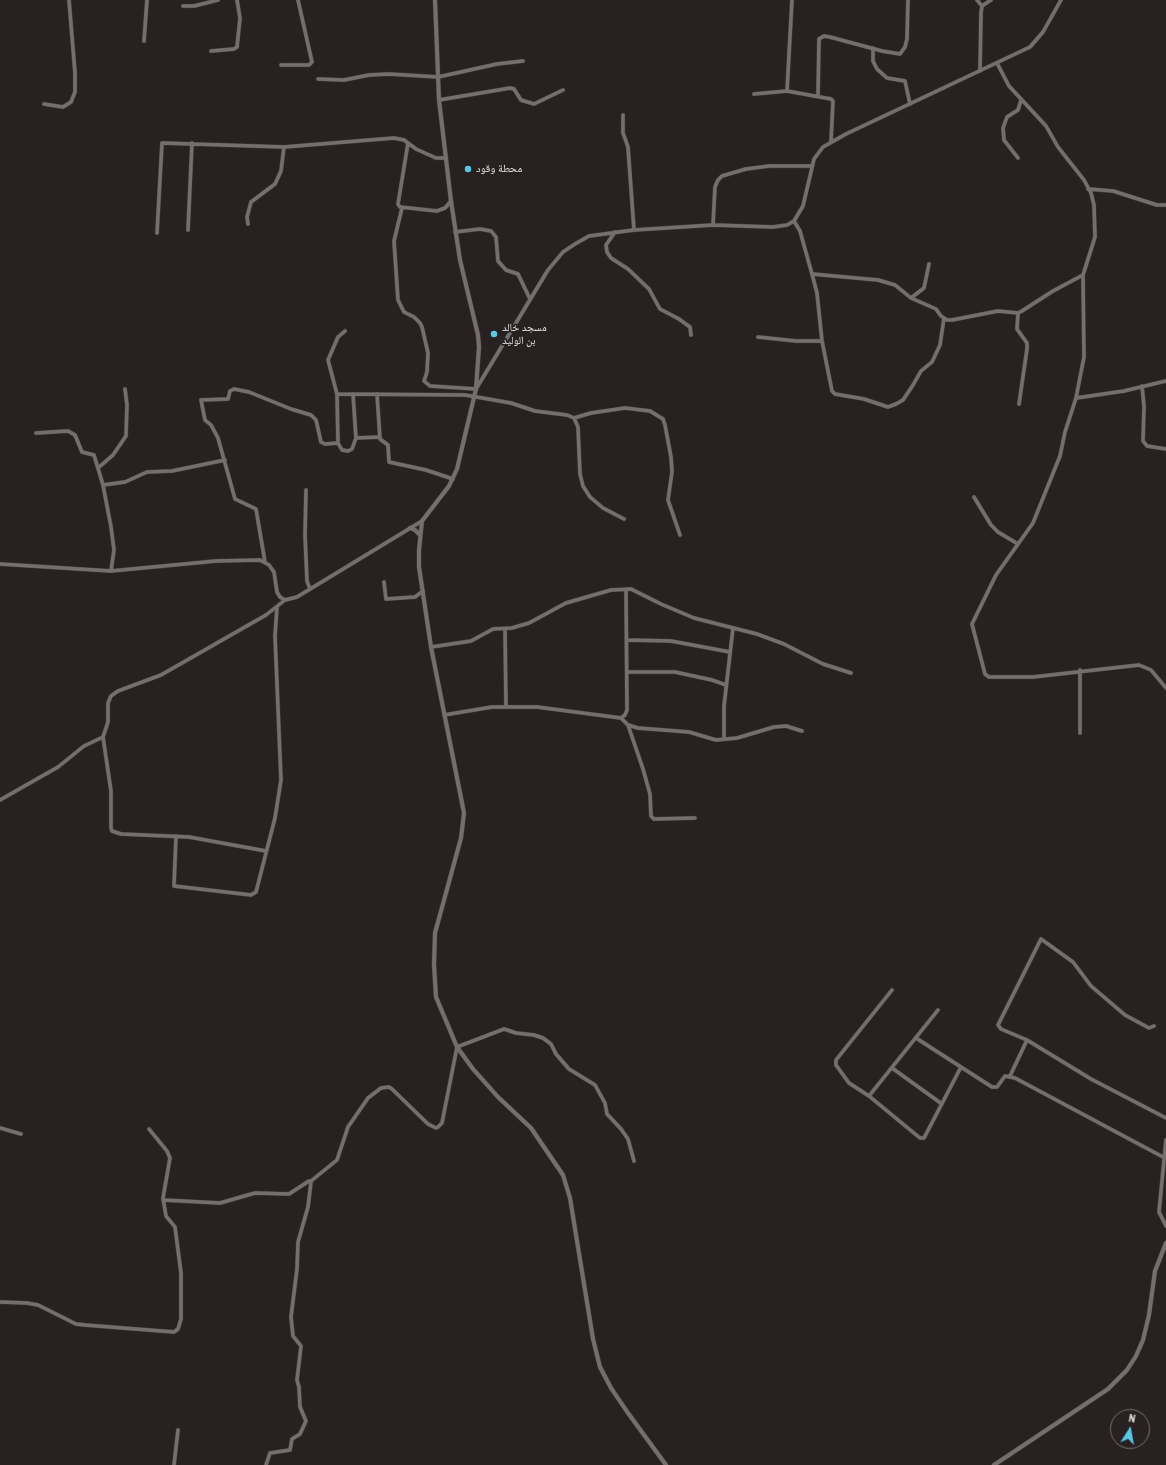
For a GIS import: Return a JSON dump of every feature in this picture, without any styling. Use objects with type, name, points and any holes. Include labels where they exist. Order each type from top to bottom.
[{"type":"street","points":[[44,104],[64,107],[71,102],[75,92],[75,73],[69,0]]},
{"type":"street","points":[[144,41],[147,0]]},
{"type":"street","points":[[183,6],[194,6],[218,0]]},
{"type":"street","points":[[211,51],[234,49],[237,47],[240,18],[238,0]]},
{"type":"street","points":[[281,65],[309,65],[312,62],[298,0]]},
{"type":"street","points":[[266,851],[176,836],[121,834],[112,831],[111,791],[103,736],[108,722],[108,703],[111,696],[118,691],[161,675],[277,607],[285,600],[297,597],[422,521],[440,500],[453,479],[476,389],[478,336],[455,232],[451,201],[439,100],[435,0]]},
{"type":"street","points":[[787,91],[792,0]]},
{"type":"street","points":[[818,95],[819,39],[824,36],[830,37],[882,51],[900,54],[905,47],[908,0]]},
{"type":"street","points":[[977,0],[982,6],[980,71]]},
{"type":"street","points":[[982,6],[991,0]]},
{"type":"street","points":[[476,389],[548,270],[563,252],[589,236],[615,232],[713,225],[787,225],[794,221],[803,206],[811,166],[818,152],[831,141],[1018,53],[1037,41],[1061,0]]},
{"type":"street","points":[[873,48],[873,61],[877,69],[887,78],[905,82],[910,104]]},
{"type":"street","points":[[318,80],[344,80],[369,75],[389,74],[438,76],[497,64],[523,61]]},
{"type":"street","points":[[997,63],[1009,86],[1026,107],[1046,126],[1088,189],[1094,205],[1095,237],[1083,275],[1084,357],[1076,398],[1065,432],[1057,467],[1033,523],[996,575],[972,624],[985,674],[995,677],[1033,677],[1080,670],[1132,665],[1146,666],[1156,674],[1166,688]]},
{"type":"street","points":[[439,100],[510,88],[514,89],[521,100],[534,104],[563,90]]},
{"type":"street","points":[[754,94],[787,91],[828,97],[833,101],[831,141]]},
{"type":"street","points":[[1018,158],[1004,140],[1003,128],[1006,117],[1018,110],[1021,100]]},
{"type":"street","points":[[623,115],[623,133],[628,147],[634,230]]},
{"type":"street","points":[[157,233],[161,145],[165,143],[284,147],[400,138],[416,149],[436,158],[446,158]]},
{"type":"street","points":[[188,230],[192,143]]},
{"type":"street","points":[[408,143],[398,204],[402,208],[440,210],[451,201]]},
{"type":"street","points":[[248,224],[247,217],[251,202],[275,184],[280,171],[284,147]]},
{"type":"street","points":[[713,225],[715,188],[718,180],[722,176],[746,169],[769,166],[811,166]]},
{"type":"street","points":[[1088,189],[1113,191],[1157,205],[1166,205]]},
{"type":"street","points":[[402,208],[394,241],[398,300],[404,312],[414,317],[422,327],[428,353],[427,372],[424,380],[430,386],[476,389]]},
{"type":"street","points":[[794,221],[800,230],[817,293],[822,341],[833,392],[864,399],[888,407],[903,400],[914,385],[921,371],[932,362],[940,345],[944,318]]},
{"type":"street","points":[[455,232],[480,229],[491,231],[496,237],[498,261],[506,270],[518,274],[530,299]]},
{"type":"street","points":[[615,232],[606,245],[607,252],[611,258],[628,269],[649,289],[660,309],[679,319],[690,328],[691,334]]},
{"type":"street","points":[[911,298],[924,288],[929,264]]},
{"type":"street","points":[[812,274],[878,280],[895,285],[911,298],[936,309],[944,318],[952,320],[998,311],[1018,312],[1083,275]]},
{"type":"street","points":[[1018,312],[1017,329],[1027,343],[1019,404]]},
{"type":"street","points":[[345,331],[338,337],[328,360],[337,394],[338,443],[342,450],[348,451],[352,449],[356,438],[353,394]]},
{"type":"street","points":[[758,337],[796,341],[822,341]]},
{"type":"street","points":[[1076,398],[1166,381]]},
{"type":"street","points":[[1142,386],[1144,406],[1143,441],[1147,446],[1166,449]]},
{"type":"street","points":[[98,468],[113,455],[126,436],[128,417],[124,389]]},
{"type":"street","points":[[265,562],[256,509],[248,504],[236,500],[218,438],[212,425],[205,420],[201,400],[228,399],[230,391],[234,390],[249,392],[291,409],[311,415],[316,420],[321,442],[325,444],[338,443]]},
{"type":"street","points":[[337,394],[474,396],[511,402],[535,411],[567,415],[574,418],[591,413],[625,408],[650,411],[663,419],[665,425],[671,457],[672,472],[668,500],[680,535]]},
{"type":"street","points":[[377,394],[380,437],[389,448],[389,462],[426,470],[453,479]]},
{"type":"street","points":[[574,418],[578,427],[580,474],[583,486],[590,497],[603,508],[624,519]]},
{"type":"street","points":[[36,432],[59,430],[72,432],[82,452],[94,455],[103,485],[114,550],[111,570]]},
{"type":"street","points":[[356,438],[380,437]]},
{"type":"street","points":[[103,485],[125,482],[147,472],[172,471],[225,460]]},
{"type":"street","points":[[306,490],[305,535],[307,581],[310,589]]},
{"type":"street","points":[[974,497],[991,525],[998,532],[1018,544]]},
{"type":"street","points":[[422,521],[419,567],[431,647],[464,812],[461,838],[437,922],[434,965],[436,997],[457,1047],[481,1079],[531,1128],[563,1175],[570,1198],[593,1339],[600,1367],[611,1388],[666,1465]]},
{"type":"street","points":[[410,528],[416,530],[420,535]]},
{"type":"street","points":[[0,564],[111,570],[260,560],[265,562],[274,572],[277,592],[280,597],[285,600]]},
{"type":"street","points":[[384,582],[386,599],[415,597],[423,591]]},
{"type":"street","points":[[431,647],[471,641],[487,631],[499,628],[505,629],[529,623],[566,603],[611,590],[626,589],[634,590],[661,604],[694,618],[733,628],[784,644],[823,664],[852,673]]},
{"type":"street","points":[[621,718],[625,715],[627,710],[626,589]]},
{"type":"street","points":[[176,836],[173,884],[176,888],[251,895],[258,888],[279,799],[281,780],[275,636],[277,607]]},
{"type":"street","points":[[724,739],[726,685],[733,628]]},
{"type":"street","points":[[505,629],[506,707]]},
{"type":"street","points":[[627,640],[671,641],[730,652]]},
{"type":"street","points":[[1080,670],[1080,733]]},
{"type":"street","points":[[627,672],[675,672],[712,680],[726,685]]},
{"type":"street","points":[[444,714],[481,708],[537,707],[621,718],[628,725],[643,769],[650,794],[652,816],[654,819],[695,818]]},
{"type":"street","points":[[628,725],[647,730],[676,730],[716,740],[737,738],[774,727],[786,726],[802,731]]},
{"type":"street","points":[[0,800],[58,767],[84,746],[103,736]]},
{"type":"street","points":[[1154,1026],[1150,1029],[1125,1015],[1091,986],[1073,962],[1041,939],[998,1025],[1001,1029],[1026,1040],[1091,1079],[1166,1118]]},
{"type":"street","points":[[892,990],[835,1062],[849,1083],[869,1096],[920,1138],[924,1138],[961,1067]]},
{"type":"street","points":[[869,1096],[938,1010]]},
{"type":"street","points":[[457,1047],[504,1029],[516,1033],[534,1034],[543,1038],[551,1044],[556,1054],[569,1069],[595,1085],[605,1103],[607,1114],[621,1128],[628,1139],[634,1161]]},
{"type":"street","points":[[916,1038],[992,1087],[997,1087],[1004,1076],[1010,1076],[1164,1157]]},
{"type":"street","points":[[1010,1076],[1026,1040]]},
{"type":"street","points":[[163,1200],[220,1203],[255,1193],[289,1194],[311,1181],[337,1160],[348,1127],[368,1098],[381,1088],[389,1087],[392,1089],[404,1103],[432,1127],[436,1128],[440,1126],[457,1047]]},
{"type":"street","points":[[892,1068],[942,1104]]},
{"type":"street","points":[[0,1128],[20,1134]]},
{"type":"street","points":[[0,1302],[28,1303],[38,1305],[76,1324],[174,1332],[178,1329],[181,1320],[181,1273],[175,1227],[166,1216],[163,1200],[170,1158],[167,1151],[149,1129]]},
{"type":"street","points":[[1166,1140],[1159,1212],[1166,1226]]},
{"type":"street","points":[[266,1465],[270,1453],[290,1450],[292,1439],[300,1434],[306,1421],[300,1407],[299,1387],[297,1380],[301,1346],[293,1336],[291,1317],[297,1270],[298,1242],[308,1207],[311,1181]]},
{"type":"street","points":[[994,1465],[1108,1389],[1127,1370],[1136,1356],[1143,1340],[1149,1315],[1155,1271],[1166,1243]]},
{"type":"street","points":[[174,1465],[178,1430]]},
{"type":"place","name":"محطة وقود","points":[[468,169]]},
{"type":"place","name":"مسجد خالد بن الوليد","points":[[494,334]]}]
